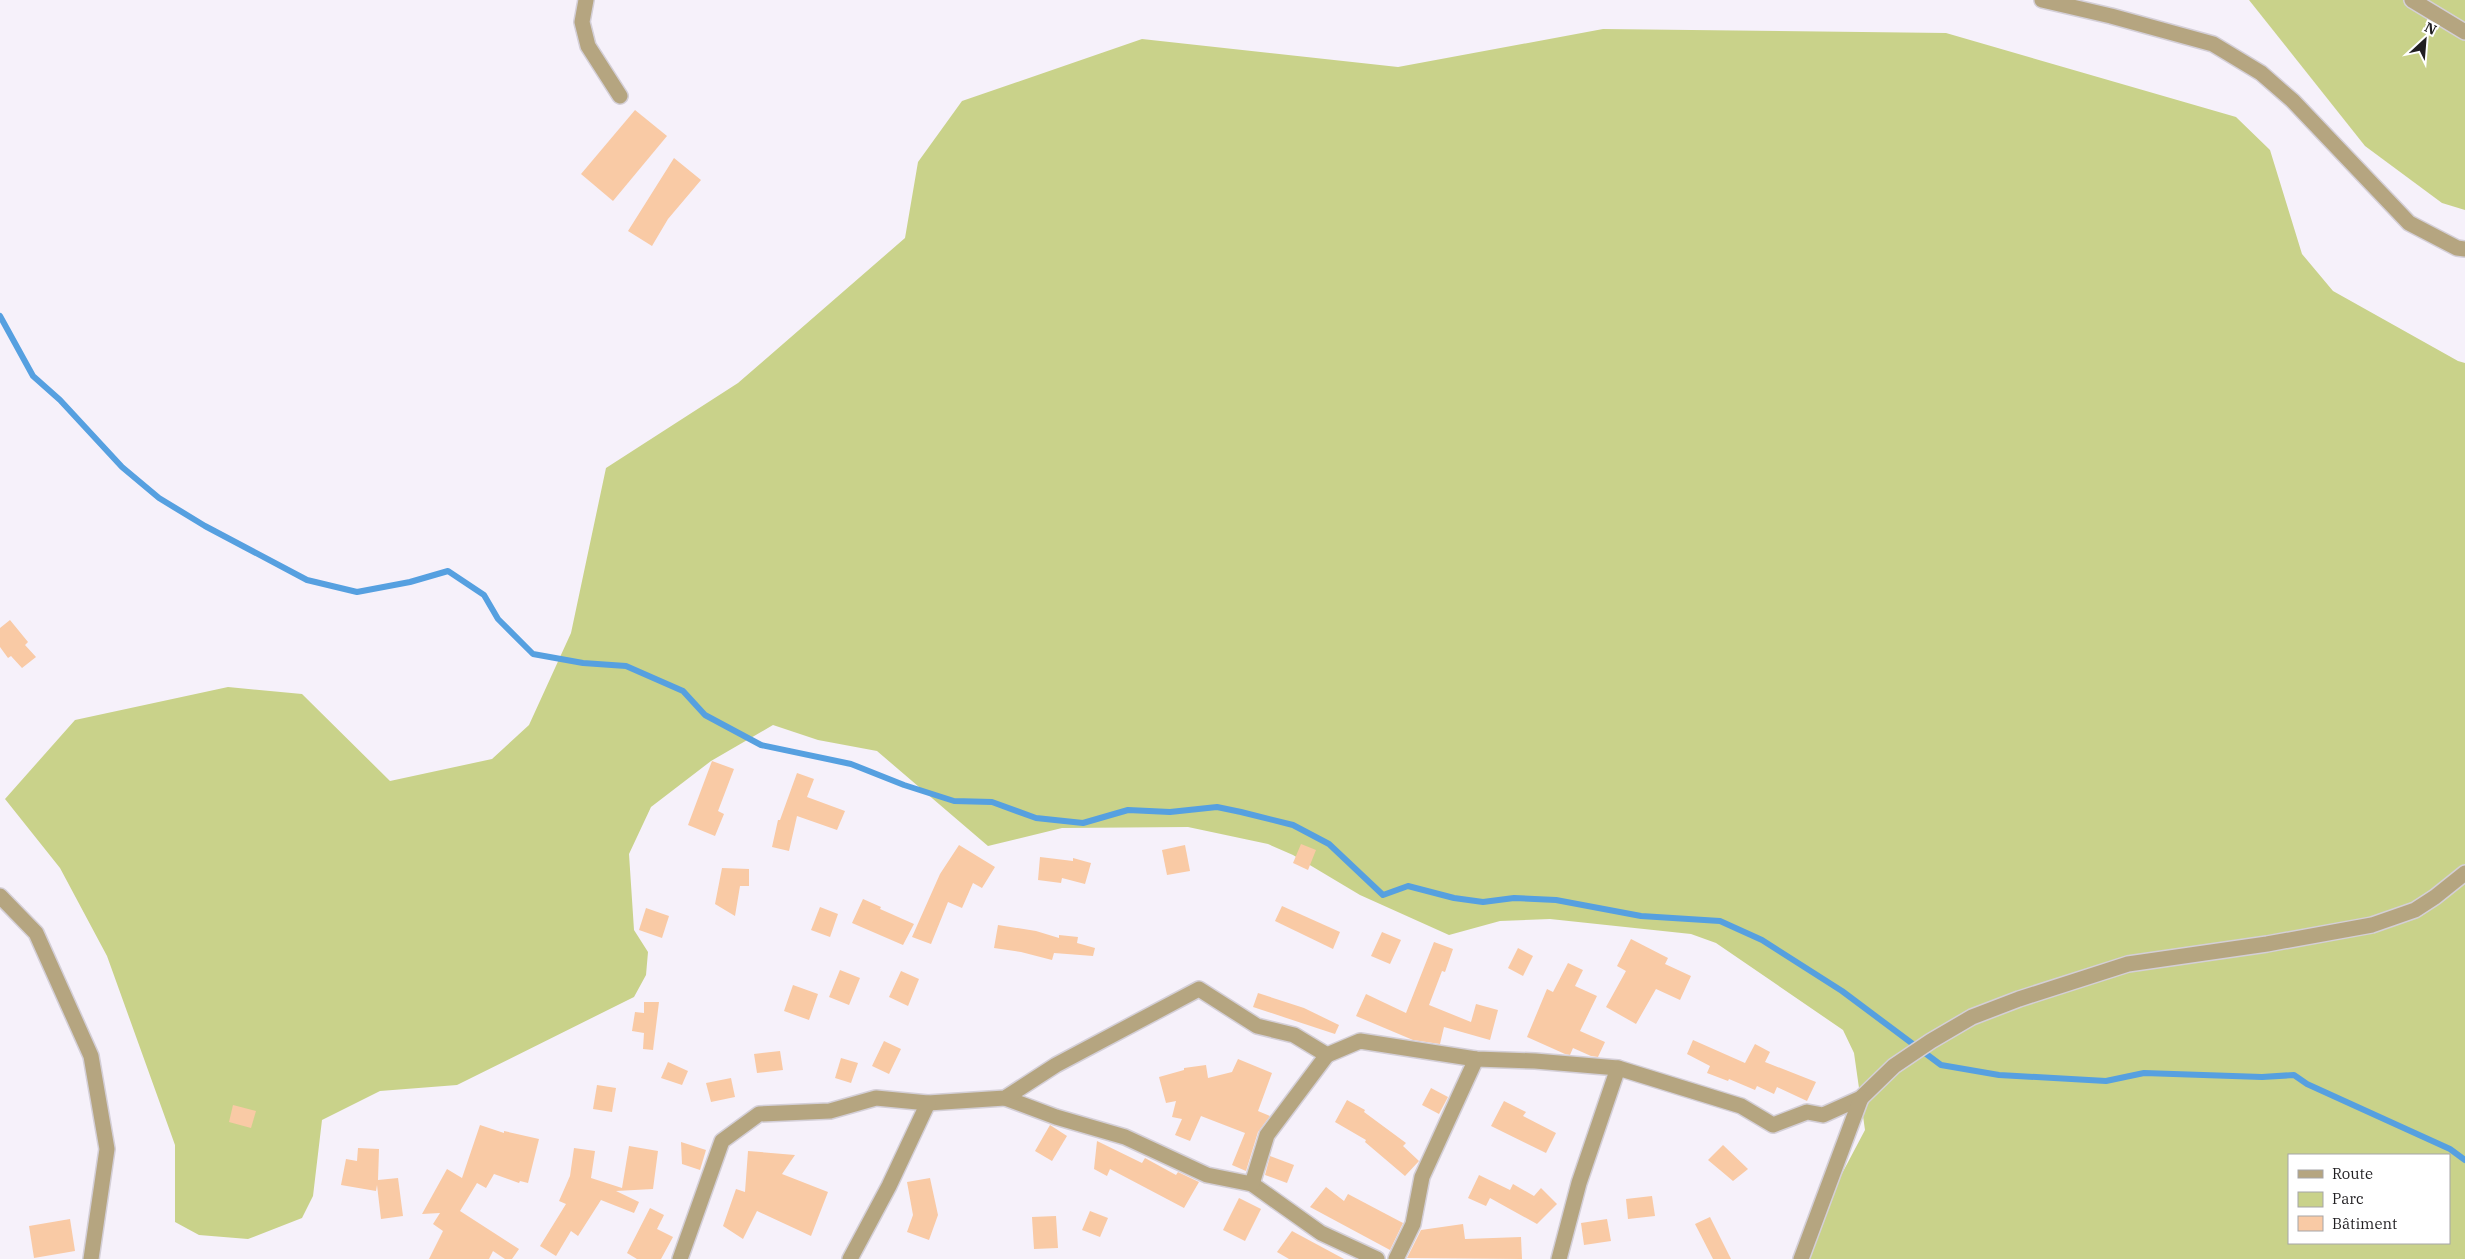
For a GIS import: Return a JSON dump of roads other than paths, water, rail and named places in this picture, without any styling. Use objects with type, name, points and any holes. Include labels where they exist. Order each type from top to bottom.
[{"type":"street","points":[[586,0],[582,22],[588,46],[620,96]]},
{"type":"street","points":[[2042,0],[2111,16],[2213,44],[2261,73],[2293,101],[2409,223],[2457,248],[2465,249]]},
{"type":"street","points":[[2412,0],[2465,32]]},
{"type":"street","points":[[1252,1184],[1267,1135],[1326,1055],[1360,1041],[1476,1060],[1535,1061],[1618,1068],[1741,1106],[1773,1125],[1806,1112],[1823,1115],[1861,1098],[1894,1066],[1931,1041],[1972,1017],[2019,999],[2128,964],[2267,944],[2372,925],[2415,910],[2465,873]]},
{"type":"street","points":[[0,896],[36,933],[91,1056],[107,1149],[91,1259]]},
{"type":"street","points":[[1005,1098],[1056,1065],[1199,989],[1256,1026],[1294,1035],[1326,1055]]},
{"type":"street","points":[[1396,1259],[1413,1224],[1422,1177],[1476,1060]]},
{"type":"street","points":[[1559,1259],[1579,1183],[1618,1068]]},
{"type":"street","points":[[680,1259],[722,1141],[759,1114],[830,1111],[876,1098],[928,1103],[1005,1098],[1056,1117],[1125,1137],[1207,1174],[1252,1184],[1321,1233],[1376,1259]]},
{"type":"street","points":[[1801,1259],[1861,1098]]},
{"type":"street","points":[[850,1259],[890,1186],[928,1103]]},
{"type":"waterway","points":[[0,316],[33,376],[60,400],[122,467],[159,498],[205,526],[307,580],[357,592],[410,582],[448,571],[484,595],[498,619],[533,654],[583,663],[626,666],[683,691],[705,715],[761,745],[851,764],[904,785],[954,801],[992,802],[1036,818],[1083,823],[1128,810],[1170,812],[1217,807],[1241,812],[1293,825],[1329,844],[1383,895],[1408,886],[1454,898],[1483,902],[1514,898],[1556,900],[1641,916],[1720,921],[1762,940],[1842,991],[1941,1065],[1999,1075],[2106,1081],[2144,1073],[2262,1077],[2294,1075],[2307,1084],[2450,1149],[2465,1160]]}]
